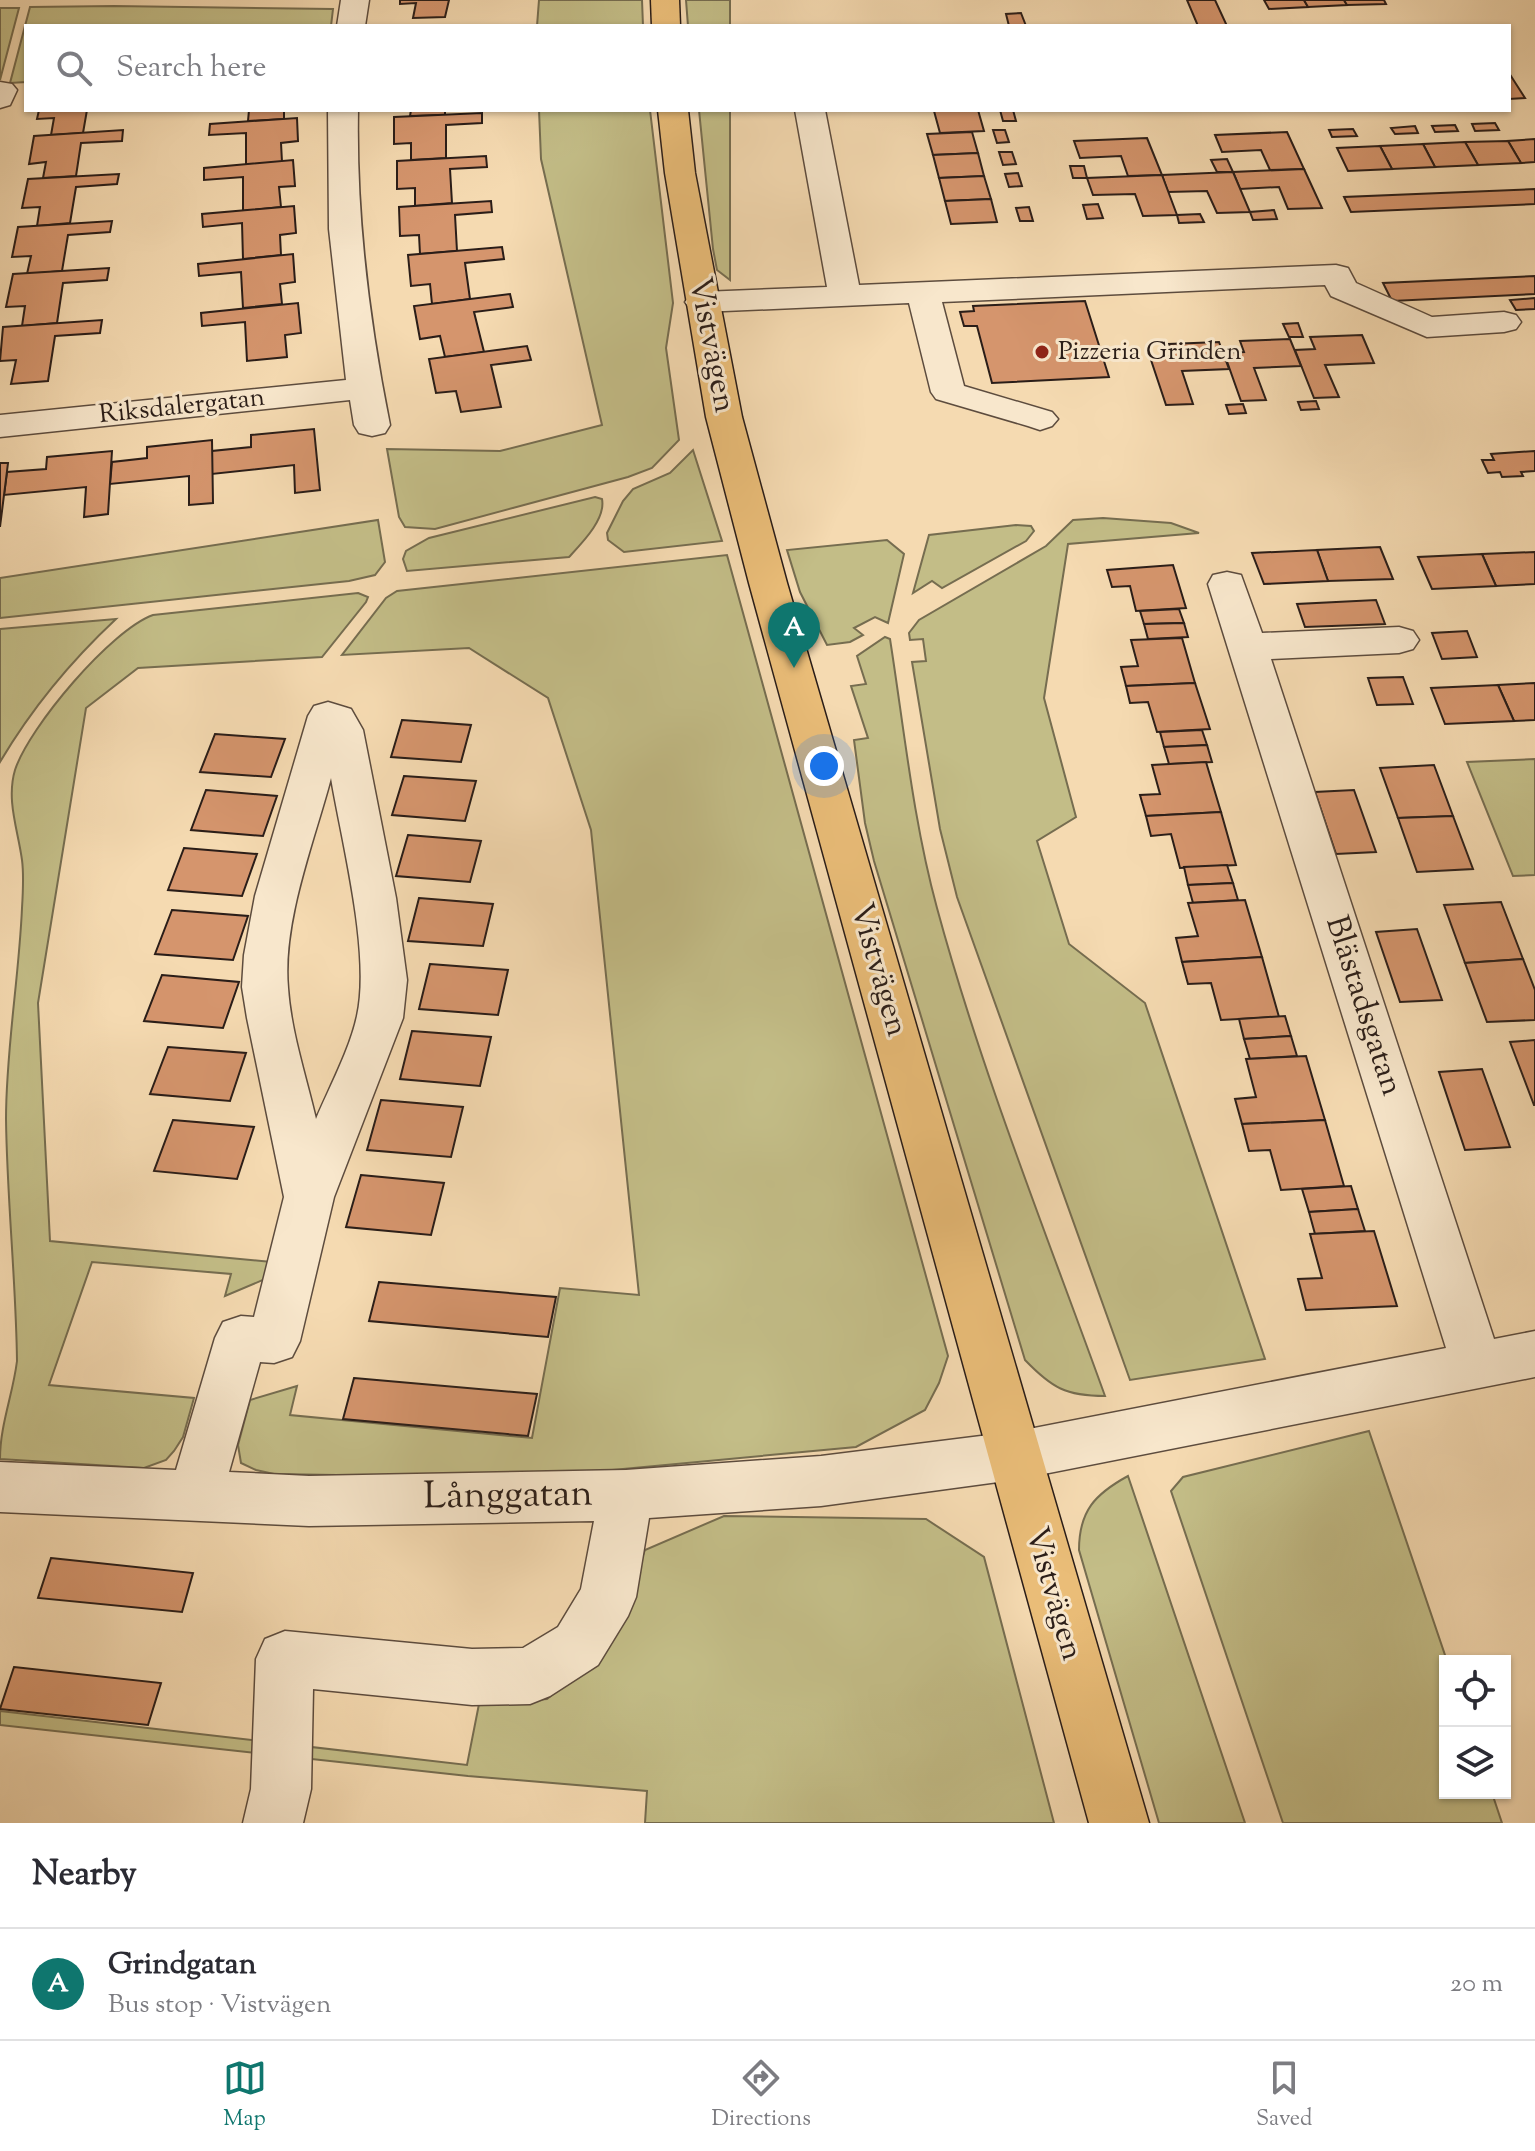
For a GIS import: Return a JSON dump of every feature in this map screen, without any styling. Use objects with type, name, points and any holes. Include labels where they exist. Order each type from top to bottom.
[{"type":"main road","points":[[665,0],[666,24]]},
{"type":"main road","name":"Vistvägen","points":[[673,112],[702,302],[724,417],[1013,1456],[1119,1823]]},
{"type":"street","points":[[351,24],[355,0]]},
{"type":"street","points":[[343,112],[344,207],[372,425]]},
{"type":"street","points":[[810,112],[845,296]]},
{"type":"street","points":[[702,302],[1336,275],[1343,289],[1427,327],[1504,322]]},
{"type":"street","points":[[923,292],[948,392],[1040,419]]},
{"type":"street","name":"Riksdalergatan","points":[[0,426],[365,388]]},
{"type":"street","name":"Blästadsgatan","points":[[1227,584],[1477,1365]]},
{"type":"street","points":[[1248,647],[1399,640]]},
{"type":"street","points":[[195,1498],[241,1338],[274,1341],[309,1197],[380,1018],[384,999],[374,898],[342,725],[328,716],[277,896],[266,955],[265,987],[309,1197]]},
{"type":"street","points":[[297,824],[358,820]]},
{"type":"street","points":[[1013,1456],[1535,1354]]},
{"type":"street","name":"Långgatan","points":[[0,1487],[309,1501],[626,1495],[821,1481],[1013,1456]]},
{"type":"street","points":[[283,1812],[285,1659],[472,1677],[530,1676],[578,1646],[608,1597],[626,1495]]},
{"type":"shaded area","points":[[539,0],[642,0],[643,24],[537,24]]},
{"type":"shaded area","points":[[686,0],[730,0],[730,24],[688,24]]},
{"type":"shaded area","points":[[30,7],[333,9],[331,24],[26,24]]},
{"type":"shaded area","points":[[0,8],[19,8],[0,80]]},
{"type":"shaded area","points":[[24,30],[24,82],[10,83]]},
{"type":"shaded area","points":[[539,112],[650,112],[673,303],[666,348],[679,440],[652,468],[628,477],[435,529],[405,527],[399,517],[387,449],[500,451],[602,425],[541,159]]},
{"type":"shaded area","points":[[699,112],[730,112],[730,280],[717,270]]},
{"type":"shaded area","points":[[693,450],[722,541],[624,552],[608,540],[607,533],[623,501],[633,489],[670,473]]},
{"type":"shaded area","points":[[595,497],[602,499],[600,515],[592,530],[569,557],[407,571],[403,559],[406,551],[429,538]]},
{"type":"shaded area","points":[[1103,518],[1171,523],[1199,533],[1068,544],[1044,698],[1076,817],[1037,841],[1069,944],[1145,1003],[1265,1359],[1130,1380],[957,897],[940,829],[912,662],[926,661],[923,639],[910,640],[909,633],[919,620],[1046,546],[1073,520]]},
{"type":"shaded area","points":[[378,520],[385,562],[375,575],[349,581],[0,618],[0,578]]},
{"type":"shaded area","points":[[1031,526],[1034,531],[1026,541],[942,588],[932,581],[913,593],[929,535]]},
{"type":"shaded area","points":[[887,540],[904,554],[888,623],[875,617],[854,628],[863,635],[850,642],[827,645],[800,592],[787,550]]},
{"type":"shaded area","points":[[727,555],[948,1356],[925,1410],[856,1447],[527,1478],[274,1474],[241,1463],[238,1445],[250,1400],[297,1386],[290,1415],[532,1438],[560,1288],[639,1295],[591,830],[548,698],[469,648],[342,655],[386,598],[397,591]]},
{"type":"shaded area","points":[[358,593],[368,597],[366,602],[322,657],[138,668],[86,708],[38,1003],[50,1241],[282,1263],[263,1280],[225,1296],[231,1274],[92,1262],[49,1385],[194,1398],[183,1437],[166,1460],[144,1468],[0,1459],[17,1361],[6,1119],[23,884],[12,804],[15,770],[37,730],[74,682],[116,640],[153,615]]},
{"type":"shaded area","points":[[116,619],[53,686],[0,762],[0,629]]},
{"type":"shaded area","points":[[885,637],[890,639],[910,774],[937,908],[974,1032],[1016,1154],[1105,1396],[1080,1394],[1060,1388],[1025,1360],[874,861],[865,823],[854,740],[868,738],[851,686],[866,684],[857,656]]},
{"type":"shaded area","points":[[1535,759],[1535,875],[1513,876],[1467,762]]},
{"type":"shaded area","points":[[1369,1431],[1445,1655],[1439,1655],[1439,1799],[1494,1799],[1502,1823],[1283,1823],[1171,1491],[1183,1477]]},
{"type":"shaded area","points":[[1128,1476],[1245,1823],[1159,1823],[1079,1550],[1082,1525],[1091,1505],[1106,1490]]},
{"type":"shaded area","points":[[724,1516],[926,1519],[984,1557],[1054,1823],[645,1823],[647,1791],[468,1776],[0,1725],[0,1711],[467,1765],[479,1704],[547,1699],[609,1646],[645,1550]]},
{"type":"building","points":[[400,0],[449,0],[445,17],[413,18],[416,3],[400,4]]},
{"type":"building","points":[[1187,0],[1215,0],[1226,24],[1197,24]]},
{"type":"building","points":[[1264,0],[1304,0],[1308,7],[1269,9]]},
{"type":"building","points":[[1304,0],[1344,0],[1347,5],[1308,7]]},
{"type":"building","points":[[1344,0],[1384,0],[1386,4],[1347,5]]},
{"type":"building","points":[[1021,13],[1025,24],[1008,24],[1006,14]]},
{"type":"building","points":[[1511,76],[1525,98],[1511,99]]},
{"type":"building","points":[[39,112],[87,112],[83,133],[51,135],[54,118],[37,119]]},
{"type":"building","points":[[249,112],[284,112],[284,119],[248,121]]},
{"type":"building","points":[[411,112],[445,112],[445,115],[410,116]]},
{"type":"building","points":[[934,112],[979,112],[984,131],[940,133]]},
{"type":"building","points":[[1001,112],[1014,112],[1016,121],[1003,121]]},
{"type":"building","points":[[482,113],[482,123],[446,125],[446,158],[411,160],[411,143],[394,144],[394,117]]},
{"type":"building","points":[[297,118],[298,141],[281,143],[282,162],[246,165],[246,133],[209,135],[210,124]]},
{"type":"building","points":[[1495,123],[1499,130],[1475,131],[1472,124]]},
{"type":"building","points":[[1455,125],[1458,131],[1435,132],[1432,126]]},
{"type":"building","points":[[1415,126],[1418,133],[1395,134],[1391,128]]},
{"type":"building","points":[[1353,129],[1357,136],[1332,137],[1329,130]]},
{"type":"building","points":[[123,130],[122,141],[81,143],[76,176],[43,178],[46,162],[29,164],[34,136]]},
{"type":"building","points":[[993,130],[1005,130],[1009,142],[997,143]]},
{"type":"building","points":[[972,132],[978,153],[933,155],[927,134]]},
{"type":"building","points":[[1287,132],[1304,169],[1270,170],[1261,150],[1222,152],[1215,135]]},
{"type":"building","points":[[1147,138],[1162,175],[1128,176],[1121,156],[1080,158],[1074,141]]},
{"type":"building","points":[[1535,139],[1535,162],[1521,163],[1508,141]]},
{"type":"building","points":[[1508,141],[1521,163],[1478,165],[1465,142]]},
{"type":"building","points":[[1465,142],[1478,165],[1435,167],[1423,144]]},
{"type":"building","points":[[1423,144],[1435,167],[1392,169],[1380,146]]},
{"type":"building","points":[[1380,146],[1392,169],[1348,171],[1337,148]]},
{"type":"building","points":[[999,152],[1012,152],[1016,164],[1003,165]]},
{"type":"building","points":[[978,153],[984,176],[939,178],[933,155]]},
{"type":"building","points":[[486,156],[487,167],[450,169],[452,203],[415,206],[415,188],[397,189],[397,161]]},
{"type":"building","points":[[1227,159],[1233,172],[1217,172],[1211,160]]},
{"type":"building","points":[[293,160],[295,186],[279,187],[281,207],[243,211],[243,177],[204,180],[204,168]]},
{"type":"building","points":[[1070,166],[1084,166],[1087,178],[1073,178]]},
{"type":"building","points":[[1304,169],[1322,208],[1288,209],[1279,187],[1240,189],[1233,172]]},
{"type":"building","points":[[1233,172],[1250,212],[1217,213],[1207,191],[1168,192],[1162,175]]},
{"type":"building","points":[[1018,173],[1022,186],[1009,187],[1005,174]]},
{"type":"building","points":[[119,174],[117,184],[76,187],[70,223],[37,226],[40,207],[22,208],[28,179]]},
{"type":"building","points":[[1162,175],[1177,215],[1143,216],[1135,194],[1093,195],[1087,178]]},
{"type":"building","points":[[984,176],[991,199],[945,201],[939,178]]},
{"type":"building","points":[[1535,189],[1535,204],[1351,212],[1344,197]]},
{"type":"building","points":[[991,199],[997,222],[951,224],[945,201]]},
{"type":"building","points":[[491,201],[492,212],[455,215],[457,251],[420,254],[419,235],[400,236],[399,207]]},
{"type":"building","points":[[1098,204],[1103,218],[1087,219],[1083,205]]},
{"type":"building","points":[[294,206],[296,233],[280,235],[281,255],[243,259],[242,223],[203,227],[202,214]]},
{"type":"building","points":[[1029,207],[1033,221],[1020,221],[1016,208]]},
{"type":"building","points":[[1274,210],[1277,219],[1253,220],[1250,212]]},
{"type":"building","points":[[1200,214],[1204,222],[1179,223],[1177,215]]},
{"type":"building","points":[[112,221],[110,232],[68,235],[62,271],[27,274],[31,256],[12,257],[18,227]]},
{"type":"building","points":[[502,247],[504,259],[465,263],[470,299],[432,304],[430,284],[411,286],[408,255]]},
{"type":"building","points":[[293,254],[295,282],[280,284],[282,304],[243,308],[241,272],[199,276],[198,264]]},
{"type":"building","points":[[109,268],[107,280],[63,283],[57,323],[22,326],[25,306],[6,307],[13,274]]},
{"type":"building","points":[[1535,276],[1535,294],[1392,301],[1383,283]]},
{"type":"building","points":[[510,294],[513,307],[474,312],[484,352],[445,357],[440,336],[420,339],[414,306]]},
{"type":"building","points":[[1535,298],[1535,309],[1516,310],[1510,300]]},
{"type":"building","name":"Pizzeria Grinden","points":[[1085,301],[1109,377],[992,383],[977,326],[964,326],[960,312],[974,311],[973,306]]},
{"type":"building","points":[[298,303],[301,333],[285,335],[287,357],[247,361],[245,322],[202,326],[201,313]]},
{"type":"building","points":[[102,320],[100,333],[55,336],[48,381],[11,384],[16,360],[0,361],[3,327]]},
{"type":"building","points":[[1298,323],[1303,337],[1289,337],[1283,324]]},
{"type":"building","points":[[1362,335],[1374,363],[1325,365],[1339,397],[1314,398],[1295,350],[1315,349],[1310,337]]},
{"type":"building","points":[[1290,339],[1301,366],[1254,368],[1266,400],[1241,401],[1224,353],[1244,352],[1240,341]]},
{"type":"building","points":[[1219,342],[1229,369],[1182,371],[1193,404],[1166,405],[1150,357],[1173,356],[1169,344]]},
{"type":"building","points":[[527,346],[531,360],[491,365],[501,407],[461,412],[456,391],[436,393],[429,359]]},
{"type":"building","points":[[1316,401],[1319,409],[1301,410],[1298,402]]},
{"type":"building","points":[[1243,404],[1246,413],[1229,414],[1226,405]]},
{"type":"building","points":[[314,429],[320,490],[295,493],[294,465],[212,474],[212,451],[251,447],[251,435]]},
{"type":"building","points":[[212,440],[213,503],[189,505],[189,476],[110,484],[112,462],[147,458],[147,447]]},
{"type":"building","points":[[112,451],[108,514],[84,517],[86,487],[4,495],[7,472],[46,469],[47,457]]},
{"type":"building","points":[[1535,451],[1535,471],[1521,472],[1523,476],[1502,477],[1500,472],[1488,473],[1482,460],[1494,460],[1491,454]]},
{"type":"building","points":[[0,463],[8,463],[0,527]]},
{"type":"building","points":[[1380,547],[1393,579],[1328,581],[1317,550]]},
{"type":"building","points":[[1317,550],[1328,581],[1264,584],[1252,553]]},
{"type":"building","points":[[1535,552],[1535,584],[1496,586],[1482,554]]},
{"type":"building","points":[[1482,554],[1496,586],[1432,589],[1418,557]]},
{"type":"building","points":[[1173,565],[1186,608],[1136,611],[1130,586],[1112,587],[1107,570]]},
{"type":"building","points":[[1376,600],[1385,624],[1305,627],[1297,604]]},
{"type":"building","points":[[1179,609],[1184,623],[1144,624],[1140,611]]},
{"type":"building","points":[[1184,623],[1188,637],[1148,639],[1144,624]]},
{"type":"building","points":[[1467,631],[1477,657],[1442,659],[1432,633]]},
{"type":"building","points":[[1182,638],[1195,683],[1126,686],[1121,667],[1138,666],[1131,640]]},
{"type":"building","points":[[1403,677],[1413,704],[1377,705],[1368,678]]},
{"type":"building","points":[[1195,683],[1210,729],[1157,732],[1148,702],[1130,703],[1126,686]]},
{"type":"building","points":[[1535,683],[1535,720],[1514,721],[1498,685]]},
{"type":"building","points":[[1498,685],[1514,721],[1445,724],[1431,688]]},
{"type":"building","points":[[402,720],[471,725],[461,762],[391,757]]},
{"type":"building","points":[[1202,730],[1207,745],[1164,747],[1160,732]]},
{"type":"building","points":[[215,734],[285,739],[271,777],[200,772]]},
{"type":"building","points":[[1207,745],[1212,762],[1169,764],[1164,747]]},
{"type":"building","points":[[1206,762],[1221,812],[1146,816],[1140,795],[1160,794],[1152,765]]},
{"type":"building","points":[[1434,765],[1453,816],[1398,818],[1380,768]]},
{"type":"building","points":[[404,776],[476,781],[465,821],[392,815]]},
{"type":"building","points":[[206,790],[277,796],[263,836],[191,830]]},
{"type":"building","points":[[1354,790],[1376,852],[1336,854],[1315,792]]},
{"type":"building","points":[[1221,812],[1236,865],[1180,868],[1171,834],[1151,836],[1146,816]]},
{"type":"building","points":[[1453,816],[1473,869],[1417,872],[1398,818]]},
{"type":"building","points":[[408,835],[481,841],[470,882],[396,876]]},
{"type":"building","points":[[184,848],[257,854],[242,896],[168,890]]},
{"type":"building","points":[[1227,865],[1233,883],[1188,885],[1184,867]]},
{"type":"building","points":[[1233,883],[1238,900],[1193,903],[1188,885]]},
{"type":"building","points":[[419,898],[493,904],[483,946],[408,941]]},
{"type":"building","points":[[1245,900],[1262,957],[1182,962],[1176,938],[1198,936],[1188,903]]},
{"type":"building","points":[[1501,902],[1523,959],[1465,963],[1444,905]]},
{"type":"building","points":[[172,910],[248,916],[233,960],[155,954]]},
{"type":"building","points":[[1417,929],[1442,1000],[1400,1002],[1376,932]]},
{"type":"building","points":[[1262,957],[1279,1017],[1221,1020],[1211,983],[1188,984],[1182,962]]},
{"type":"building","points":[[1523,959],[1535,990],[1535,1020],[1487,1022],[1465,963]]},
{"type":"building","points":[[430,964],[508,970],[498,1015],[419,1009]]},
{"type":"building","points":[[162,975],[239,982],[223,1028],[144,1021]]},
{"type":"building","points":[[1285,1016],[1291,1036],[1244,1039],[1239,1019]]},
{"type":"building","points":[[412,1031],[491,1037],[480,1086],[400,1079]]},
{"type":"building","points":[[1291,1036],[1297,1056],[1250,1059],[1244,1039]]},
{"type":"building","points":[[1535,1040],[1535,1105],[1534,1105],[1510,1042]]},
{"type":"building","points":[[168,1047],[246,1053],[230,1101],[150,1094]]},
{"type":"building","points":[[1306,1056],[1325,1120],[1242,1124],[1235,1099],[1256,1097],[1246,1059]]},
{"type":"building","points":[[1482,1069],[1510,1147],[1465,1150],[1439,1072]]},
{"type":"building","points":[[381,1100],[463,1107],[451,1157],[367,1150]]},
{"type":"building","points":[[173,1120],[254,1127],[237,1179],[154,1171]]},
{"type":"building","points":[[1325,1120],[1344,1186],[1281,1190],[1270,1150],[1249,1151],[1242,1124]]},
{"type":"building","points":[[361,1175],[444,1183],[431,1235],[346,1227]]},
{"type":"building","points":[[1351,1186],[1358,1209],[1309,1212],[1302,1189]]},
{"type":"building","points":[[1358,1209],[1365,1231],[1315,1234],[1309,1212]]},
{"type":"building","points":[[1374,1231],[1397,1306],[1306,1310],[1298,1279],[1322,1278],[1310,1234]]},
{"type":"building","points":[[379,1282],[556,1297],[548,1337],[369,1321]]},
{"type":"building","points":[[354,1378],[537,1394],[528,1436],[343,1419]]},
{"type":"building","points":[[51,1558],[193,1573],[182,1612],[38,1598]]},
{"type":"building","points":[[14,1667],[161,1683],[148,1725],[0,1709]]},
{"type":"place","name":"Pizzeria Grinden","points":[[1042,352]]},
{"type":"place","name":"Grindgatan","points":[[794,668]]}]
